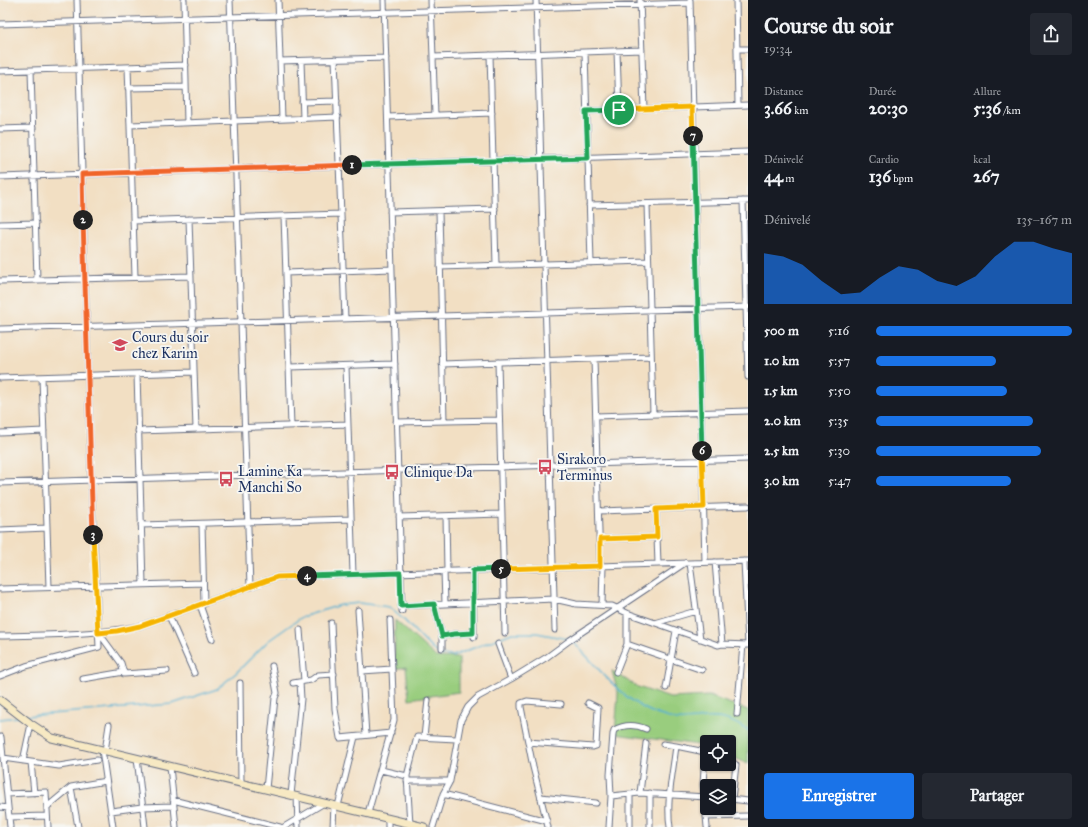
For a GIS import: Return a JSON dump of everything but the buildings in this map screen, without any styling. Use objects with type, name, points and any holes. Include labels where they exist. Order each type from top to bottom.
[{"type":"street","points":[[0,676],[26,666],[99,647],[91,480],[77,0]]},
{"type":"street","points":[[184,0],[187,123]]},
{"type":"street","points":[[230,0],[250,587]]},
{"type":"street","points":[[278,0],[282,119]]},
{"type":"street","points":[[384,0],[402,608],[434,604],[554,599],[576,604],[612,606],[627,613],[718,645],[746,645]]},
{"type":"street","points":[[431,0],[435,115]]},
{"type":"street","points":[[536,0],[555,630]]},
{"type":"street","points":[[736,0],[738,105]]},
{"type":"street","points":[[0,24],[690,1],[705,562]]},
{"type":"street","points":[[640,2],[644,109]]},
{"type":"street","points":[[737,49],[748,49]]},
{"type":"street","points":[[433,57],[642,50]]},
{"type":"street","points":[[617,51],[619,110]]},
{"type":"street","points":[[585,52],[591,263]]},
{"type":"street","points":[[490,55],[496,265]]},
{"type":"street","points":[[280,61],[386,58]]},
{"type":"street","points":[[335,59],[345,319]]},
{"type":"street","points":[[301,61],[303,119]]},
{"type":"street","points":[[0,71],[186,65]]},
{"type":"street","points":[[128,67],[135,277]]},
{"type":"street","points":[[31,70],[37,280]]},
{"type":"street","points":[[128,88],[186,87]]},
{"type":"street","points":[[302,102],[337,101]]},
{"type":"street","points":[[586,111],[748,105]]},
{"type":"street","points":[[388,117],[492,113]]},
{"type":"street","points":[[130,125],[338,117]]},
{"type":"street","points":[[0,129],[33,128]]},
{"type":"street","points":[[0,177],[748,152]]},
{"type":"street","points":[[590,205],[746,201],[748,377]]},
{"type":"street","points":[[647,204],[653,414]]},
{"type":"street","points":[[390,212],[495,209]]},
{"type":"street","points":[[439,211],[444,421]]},
{"type":"street","points":[[133,220],[341,214]]},
{"type":"street","points":[[284,216],[291,426]]},
{"type":"street","points":[[189,219],[196,429]]},
{"type":"street","points":[[0,224],[36,223]]},
{"type":"street","points":[[440,267],[648,261]]},
{"type":"street","points":[[286,273],[392,268]]},
{"type":"street","points":[[0,281],[191,276]]},
{"type":"street","points":[[0,329],[747,307]]},
{"type":"street","points":[[442,364],[651,357]]},
{"type":"street","points":[[594,359],[602,566],[602,605]]},
{"type":"street","points":[[498,362],[505,633]]},
{"type":"street","points":[[289,367],[395,364]]},
{"type":"street","points":[[346,366],[353,574]]},
{"type":"street","points":[[0,378],[194,372]]},
{"type":"street","points":[[137,374],[143,584]]},
{"type":"street","points":[[42,377],[49,587]]},
{"type":"street","points":[[596,416],[748,411]]},
{"type":"street","points":[[396,422],[500,420]]},
{"type":"street","points":[[138,431],[348,424]]},
{"type":"street","points":[[0,433],[44,431]]},
{"type":"street","points":[[0,483],[748,459]]},
{"type":"street","points":[[599,511],[748,506]]},
{"type":"street","points":[[656,509],[658,564]]},
{"type":"street","points":[[399,517],[502,514]]},
{"type":"street","points":[[445,604],[446,516]]},
{"type":"street","points":[[141,525],[351,519]]},
{"type":"street","points":[[202,524],[202,604],[212,639]]},
{"type":"street","points":[[0,530],[47,528]]},
{"type":"street","points":[[600,539],[657,537]]},
{"type":"street","points":[[0,636],[117,631],[140,626],[277,577],[746,561],[746,645],[737,714]]},
{"type":"street","points":[[715,562],[722,644]]},
{"type":"street","points":[[433,827],[443,794],[450,781],[456,739],[461,720],[468,707],[478,697],[547,657],[618,608],[688,563]]},
{"type":"street","points":[[688,563],[700,639]]},
{"type":"street","points":[[442,636],[454,634],[474,635],[472,603],[473,570]]},
{"type":"street","points":[[0,589],[203,583]]},
{"type":"street","points":[[434,604],[442,636],[442,648]]},
{"type":"street","points":[[358,610],[366,735]]},
{"type":"street","points":[[655,623],[696,611]]},
{"type":"street","points":[[616,672],[627,644],[627,613]]},
{"type":"street","points":[[169,616],[194,673]]},
{"type":"street","points":[[368,814],[394,720],[390,620]]},
{"type":"street","points":[[331,623],[335,709],[340,738],[391,733]]},
{"type":"street","points":[[298,827],[294,796],[302,682],[300,630]]},
{"type":"street","points":[[666,688],[676,631]]},
{"type":"street","points":[[98,633],[121,663],[124,672]]},
{"type":"street","points":[[498,644],[511,679]]},
{"type":"street","points":[[627,644],[702,670]]},
{"type":"street","points":[[266,789],[276,693],[272,666]]},
{"type":"street","points":[[362,671],[392,669]]},
{"type":"street","points":[[83,679],[124,672],[124,674],[167,671]]},
{"type":"street","points":[[293,683],[311,680],[318,675],[334,674]]},
{"type":"street","points":[[240,683],[241,783]]},
{"type":"street","points":[[0,700],[52,738],[421,827]]},
{"type":"street","points":[[424,737],[428,700]]},
{"type":"street","points":[[548,827],[528,742],[521,703],[527,701],[561,704]]},
{"type":"street","points":[[528,742],[596,746],[598,708],[588,703]]},
{"type":"street","points":[[23,761],[31,724]]},
{"type":"street","points":[[109,725],[103,750],[113,827]]},
{"type":"street","points":[[610,827],[610,775],[614,730],[623,726],[632,725],[640,726],[646,729]]},
{"type":"street","points":[[1,737],[3,782],[7,794],[10,827]]},
{"type":"street","points":[[332,827],[336,806],[355,737]]},
{"type":"street","points":[[410,824],[407,779],[417,737],[456,739]]},
{"type":"street","points":[[640,793],[646,743]]},
{"type":"street","points":[[663,744],[704,752],[703,779]]},
{"type":"street","points":[[670,827],[670,795],[676,746]]},
{"type":"street","points":[[3,758],[59,766],[97,760]]},
{"type":"street","points":[[136,758],[145,827]]},
{"type":"street","points":[[31,762],[34,793]]},
{"type":"street","points":[[170,766],[176,827]]},
{"type":"street","points":[[380,770],[407,779],[450,781]]},
{"type":"street","points":[[47,807],[71,787],[106,781]]},
{"type":"street","points":[[71,787],[78,827]]},
{"type":"street","points":[[7,794],[46,792],[48,827]]},
{"type":"street","points":[[611,796],[650,793],[700,797]]},
{"type":"street","points":[[650,793],[650,827]]},
{"type":"street","points":[[443,794],[547,821]]},
{"type":"street","points":[[630,794],[630,827]]},
{"type":"street","points":[[541,797],[596,803]]},
{"type":"street","points":[[173,800],[280,827]]},
{"type":"street","points":[[736,800],[748,801]]},
{"type":"street","points":[[284,827],[324,803]]},
{"type":"street","points":[[111,811],[142,807],[173,806]]},
{"type":"street","points":[[0,807],[8,808]]},
{"type":"street","points":[[9,817],[47,816]]},
{"type":"street","points":[[707,827],[706,817],[748,816]]},
{"type":"street","points":[[388,818],[388,827]]},
{"type":"green space","points":[[395,620],[436,657],[459,658],[459,692],[409,699],[406,667],[394,669]]},
{"type":"green space","points":[[612,671],[638,687],[670,698],[709,696],[748,710],[748,764],[736,758],[736,735],[700,735],[700,745],[615,734],[618,693]]},
{"type":"waterway","points":[[26,716],[172,704],[217,689],[236,673],[268,641],[302,617],[340,605],[359,603],[389,607],[432,649],[441,655],[453,656],[512,633],[537,633],[568,639]]},
{"type":"waterway","points":[[572,641],[614,686],[638,705],[651,712],[676,720],[711,718],[729,720],[748,730]]},
{"type":"waterway","points":[[0,719],[18,717]]},
{"type":"place","name":"Cours du soir chez Karim","points":[[120,345]]},
{"type":"place","name":"Sirakoro Terminus","points":[[545,467]]},
{"type":"place","name":"Clinique Da","points":[[392,472]]},
{"type":"place","name":"Lamine Ka Manchi So","points":[[226,479]]},
{"type":"route","points":[[692,107],[704,507],[656,509],[657,537],[600,539],[600,566],[473,570],[473,633],[442,636],[434,604],[401,606],[400,573],[277,577],[140,626],[98,633],[91,480],[82,174],[588,158],[586,111],[619,110],[692,107]]}]
